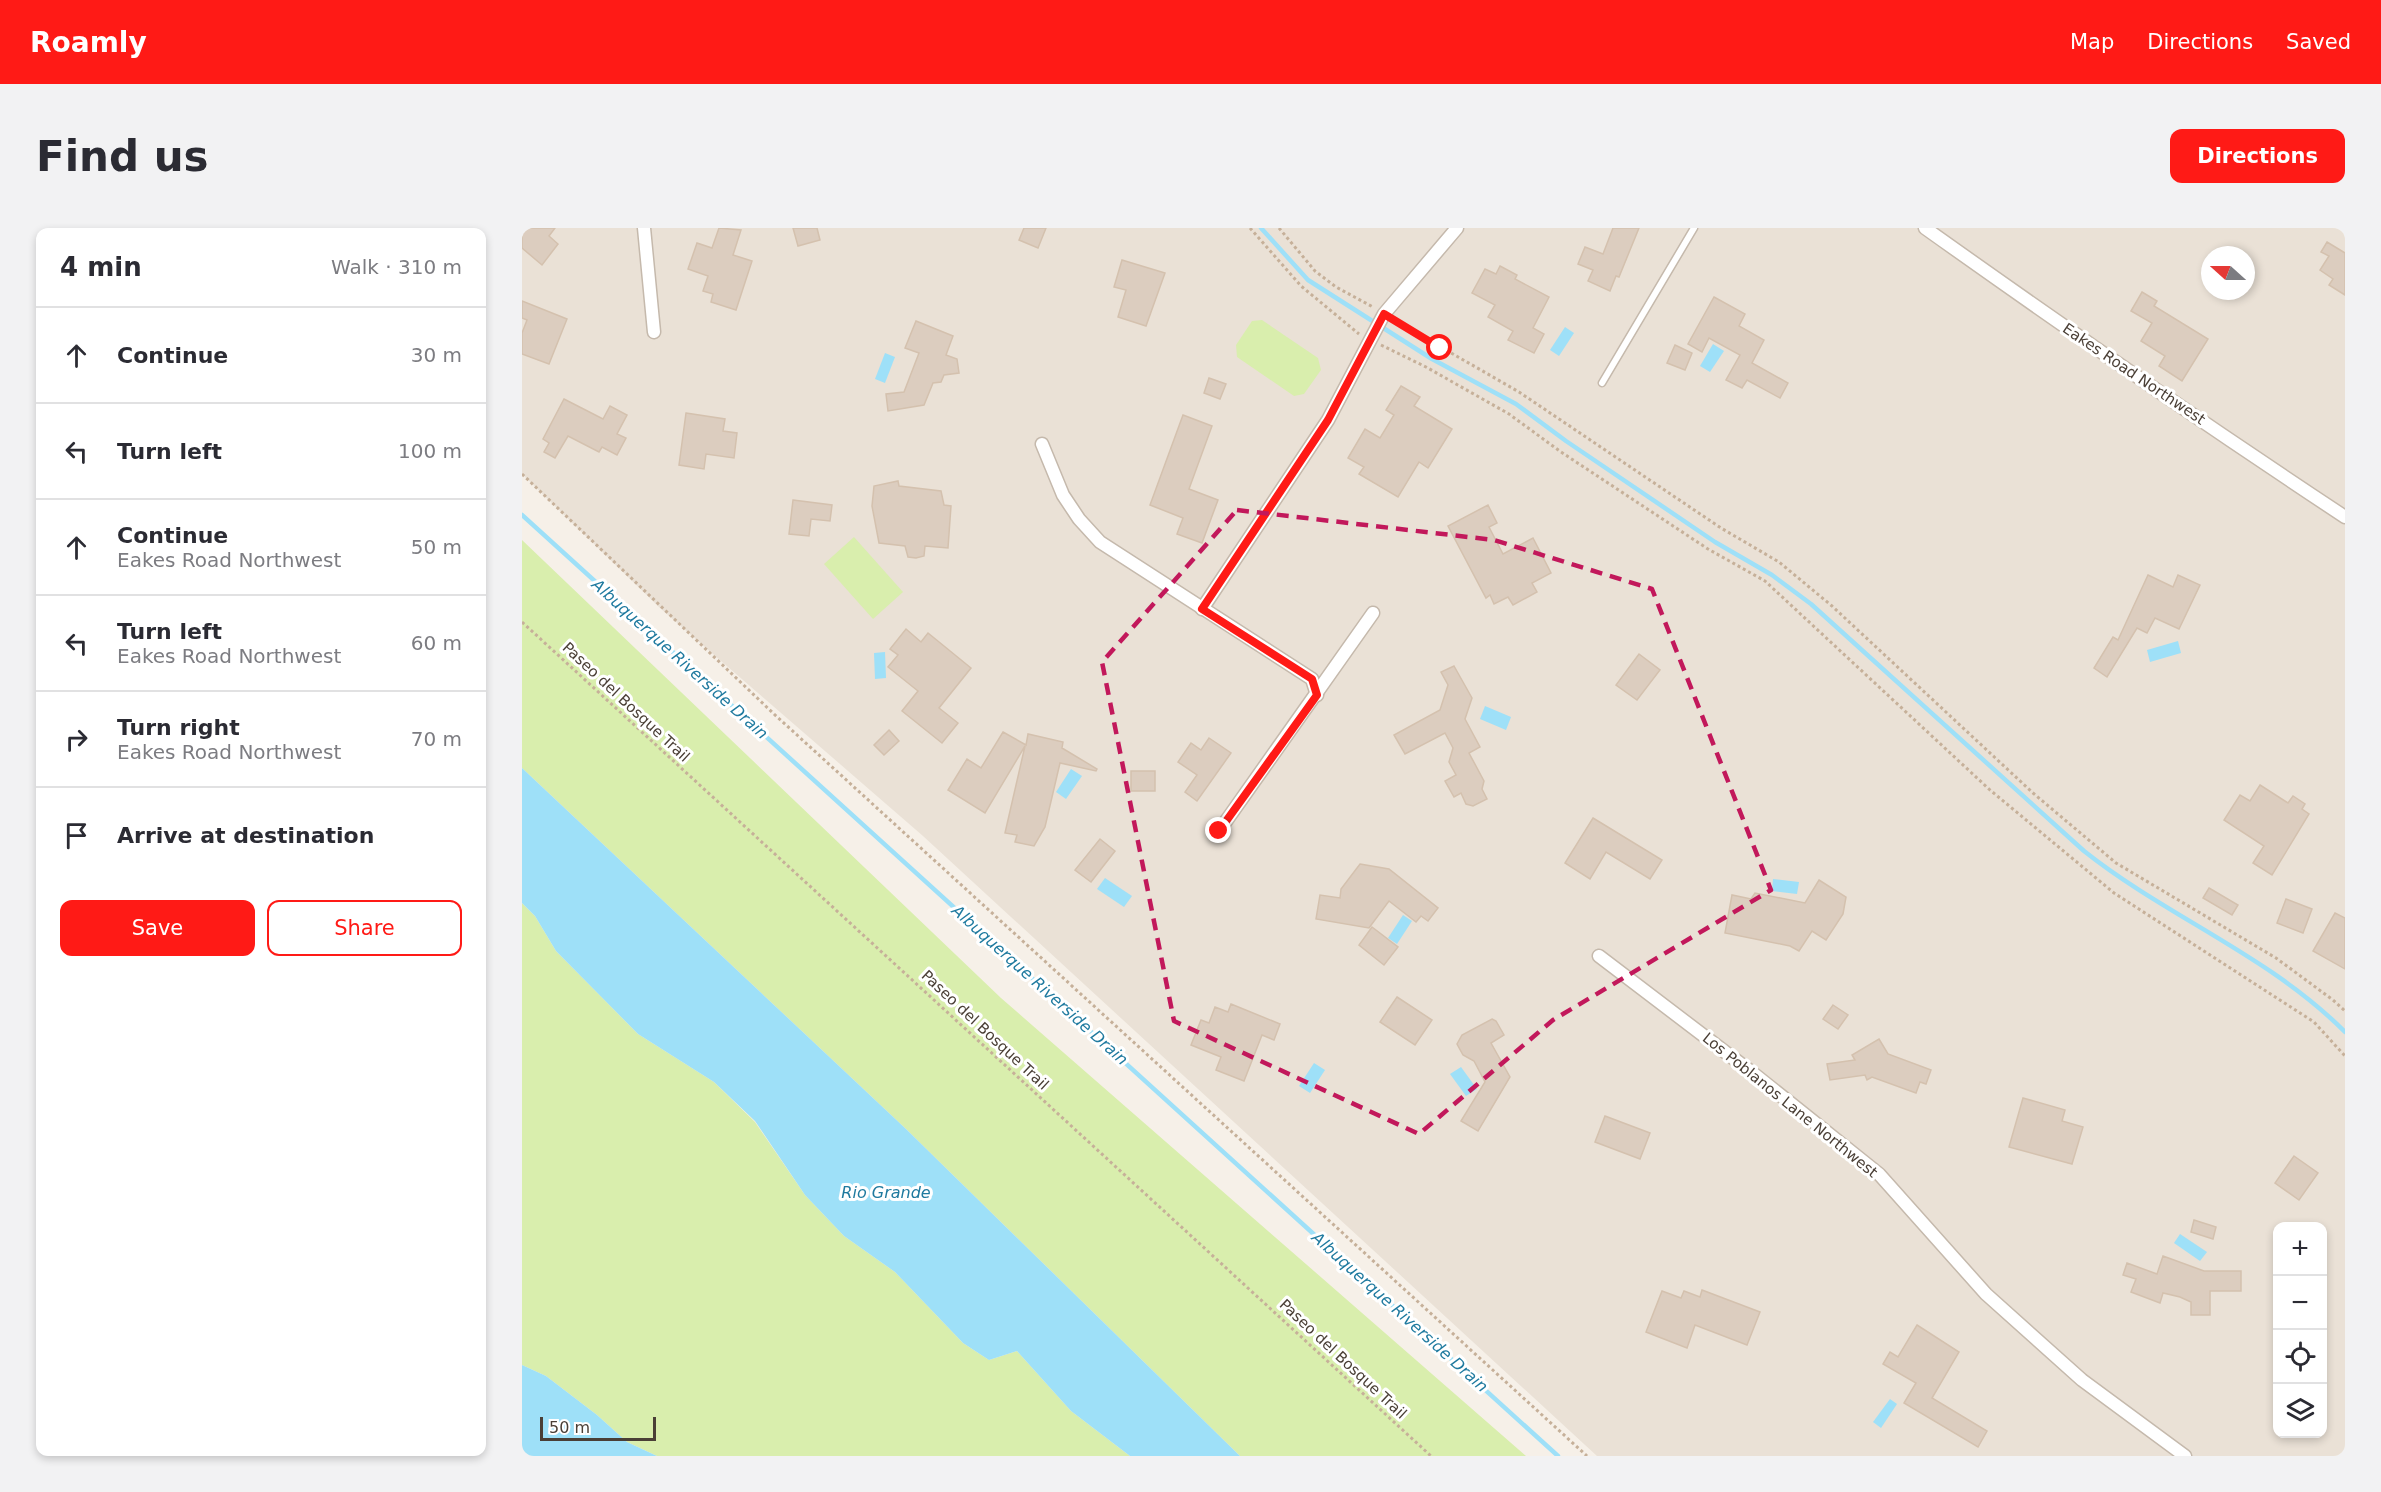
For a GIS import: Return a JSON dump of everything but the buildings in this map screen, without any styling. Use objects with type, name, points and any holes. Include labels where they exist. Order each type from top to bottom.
[{"type":"street","points":[[644,228],[654,332]]},
{"type":"street","points":[[1202,609],[1328,420],[1384,314],[1457,228]]},
{"type":"street","name":"Eakes Road Northwest","points":[[1925,228],[2118,365],[2345,517]]},
{"type":"street","points":[[1042,444],[1063,495],[1079,519],[1100,542],[1312,679],[1317,695]]},
{"type":"street","points":[[1219,831],[1373,613]]},
{"type":"street","name":"Los Poblanos Lane Northwest","points":[[1599,956],[1754,1074],[1879,1174],[1986,1294],[2082,1380],[2185,1456]]},
{"type":"lane","points":[[1602,383],[1694,228]]},
{"type":"path","points":[[1250,228],[1302,286],[1369,340],[1426,367],[1509,414],[1561,452],[1708,549],[1766,581],[1990,790],[2105,887],[2314,1022],[2345,1056]]},
{"type":"path","points":[[1279,228],[1315,271],[1336,287],[1520,392],[1721,528],[1779,562],[1832,606],[2033,793],[2116,863],[2276,958],[2345,1011]]},
{"type":"path","points":[[522,474],[774,714],[1587,1456]]},
{"type":"path","name":"Paseo del Bosque Trail","points":[[522,622],[1431,1456]]},
{"type":"highlighted area","points":[[1237,510],[1494,540],[1652,589],[1771,890],[1553,1020],[1419,1134],[1174,1021],[1102,662]]},
{"type":"shaded area","points":[[522,228],[2345,228],[2345,1456],[1597,1456],[923,836],[660,608],[522,474]]},
{"type":"green space","points":[[1262,320],[1318,358],[1321,370],[1304,394],[1294,396],[1237,357],[1236,345],[1252,321]]},
{"type":"green space","points":[[854,537],[903,592],[873,619],[824,564]]},
{"type":"green space","points":[[522,540],[1001,998],[1526,1456],[1240,1456],[906,1129],[522,768]]},
{"type":"green space","points":[[522,903],[535,916],[556,951],[638,1034],[714,1082],[755,1122],[805,1195],[844,1236],[895,1272],[963,1343],[989,1360],[1017,1351],[1071,1411],[1130,1456],[657,1456],[627,1442],[597,1415],[546,1376],[522,1365]]},
{"type":"water","points":[[1565,327],[1574,333],[1559,356],[1550,350]]},
{"type":"water","points":[[1713,344],[1724,351],[1710,372],[1700,366]]},
{"type":"water","points":[[885,353],[895,357],[885,383],[875,379]]},
{"type":"water","points":[[2178,641],[2181,653],[2150,662],[2147,650]]},
{"type":"water","points":[[885,652],[886,678],[875,679],[874,653]]},
{"type":"water","points":[[1485,706],[1511,717],[1506,730],[1480,719]]},
{"type":"water","name":"Rio Grande","points":[[522,768],[906,1129],[1240,1456],[1130,1456],[1071,1411],[1017,1351],[989,1360],[963,1343],[895,1272],[844,1236],[805,1195],[755,1121],[714,1082],[638,1034],[556,951],[535,916],[522,903]]},
{"type":"water","points":[[1071,769],[1082,776],[1066,799],[1056,792]]},
{"type":"water","points":[[1105,878],[1132,896],[1124,907],[1097,889]]},
{"type":"water","points":[[1773,879],[1799,882],[1797,894],[1772,891]]},
{"type":"water","points":[[1403,915],[1412,921],[1397,944],[1388,938]]},
{"type":"water","points":[[1314,1063],[1325,1070],[1310,1093],[1299,1086]]},
{"type":"water","points":[[1461,1067],[1477,1089],[1466,1096],[1450,1074]]},
{"type":"water","points":[[2180,1234],[2207,1252],[2200,1261],[2174,1243]]},
{"type":"water","points":[[522,1365],[546,1376],[597,1415],[627,1442],[657,1456],[522,1456]]},
{"type":"water","points":[[1890,1399],[1897,1404],[1881,1428],[1873,1422]]},
{"type":"waterway","points":[[1261,228],[1308,280],[1432,359],[1516,404],[1566,441],[1715,542],[1772,575],[1811,604],[2084,851],[2116,875],[2284,981],[2316,1005],[2345,1032]]},
{"type":"waterway","name":"Albuquerque Riverside Drain","points":[[522,515],[1558,1456]]},
{"type":"route","points":[[1219,831],[1317,695],[1312,679],[1202,609],[1328,420],[1384,314],[1440,348]]}]
